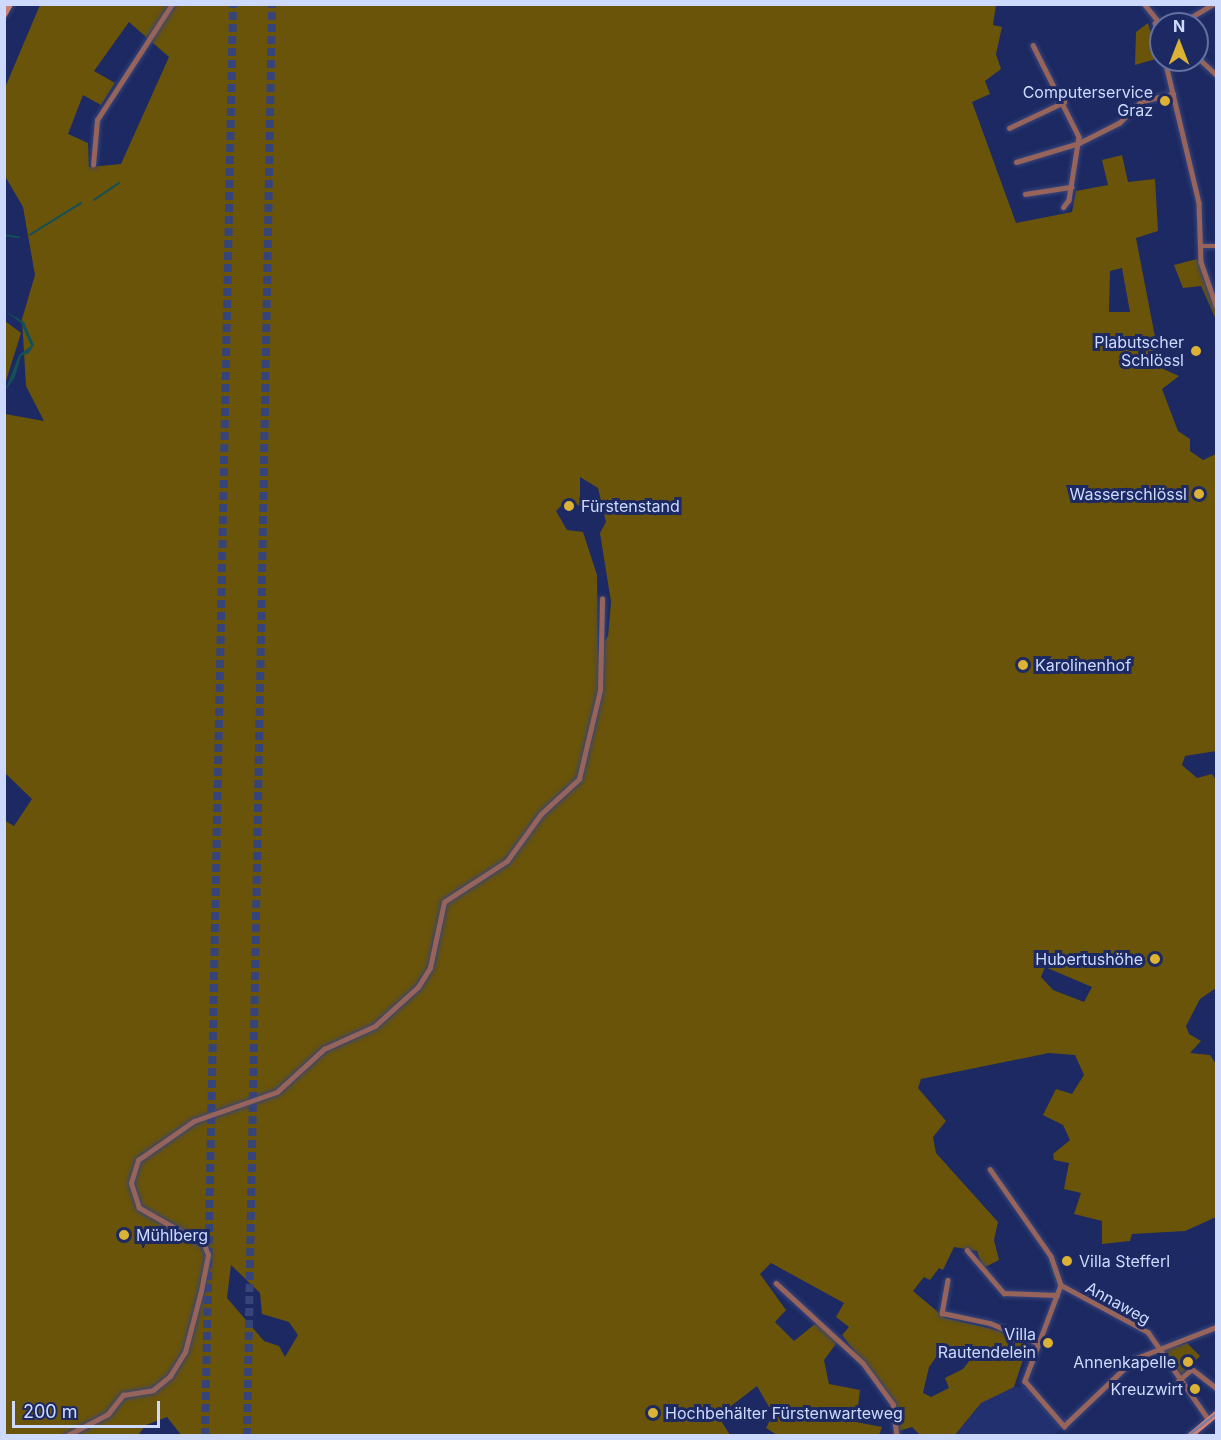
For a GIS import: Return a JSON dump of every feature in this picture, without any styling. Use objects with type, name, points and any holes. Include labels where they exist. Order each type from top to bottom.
[{"type":"main road","points":[[4,15],[10,4]]},
{"type":"main road","points":[[1190,1436],[1216,1414]]},
{"type":"street","points":[[93,165],[97,120],[172,4]]},
{"type":"street","points":[[1200,12],[1213,4]]},
{"type":"street","points":[[1033,45],[1064,102],[1079,143],[1070,196],[1064,207]]},
{"type":"street","points":[[1168,72],[1176,123],[1199,203],[1200,246],[1216,305]]},
{"type":"street","points":[[1016,162],[1079,143],[1119,123],[1142,102],[1173,94]]},
{"type":"street","points":[[1009,128],[1064,102]]},
{"type":"street","points":[[1025,194],[1071,187]]},
{"type":"street","points":[[1200,246],[1216,246]]},
{"type":"street","points":[[66,1436],[108,1414],[123,1395],[153,1390],[170,1376],[185,1352],[201,1291],[208,1255],[204,1245],[139,1208],[131,1183],[138,1160],[194,1121],[277,1092],[324,1049],[375,1026],[418,987],[430,968],[444,902],[507,861],[541,814],[579,779],[600,690],[602,599]]},
{"type":"street","points":[[990,1168],[1051,1256],[1061,1285],[1035,1342],[1025,1381],[1063,1427],[1126,1364],[1158,1348],[1216,1328]]},
{"type":"street","points":[[967,1250],[1004,1293],[1057,1295]]},
{"type":"street","points":[[948,1280],[942,1313],[990,1323],[1035,1342]]},
{"type":"street","points":[[776,1283],[863,1363],[893,1404],[897,1436]]},
{"type":"street","name":"Annaweg","points":[[1061,1285],[1144,1329],[1178,1381],[1209,1420]]},
{"type":"street","points":[[1178,1381],[1192,1369],[1216,1388]]},
{"type":"shaded area","points":[[40,5],[996,5],[993,25],[1002,27],[996,54],[1001,69],[985,81],[990,94],[972,102],[1016,223],[1072,212],[1076,191],[1108,185],[1102,160],[1122,155],[1128,182],[1155,179],[1158,231],[1136,238],[1161,368],[1179,376],[1162,389],[1178,431],[1190,439],[1190,451],[1203,460],[1216,454],[1216,751],[1185,756],[1182,765],[1197,778],[1212,774],[1216,780],[1216,988],[1200,999],[1186,1026],[1189,1034],[1201,1041],[1190,1053],[1210,1055],[1216,1064],[1216,1217],[1185,1231],[1132,1234],[1130,1241],[1102,1244],[1102,1221],[1074,1214],[1081,1193],[1064,1189],[1069,1163],[1054,1160],[1053,1154],[1070,1140],[1063,1125],[1043,1115],[1056,1089],[1072,1094],[1084,1075],[1075,1055],[1049,1053],[921,1079],[918,1088],[946,1121],[933,1137],[936,1153],[998,1222],[994,1240],[999,1260],[983,1268],[977,1251],[954,1247],[943,1270],[939,1268],[930,1280],[924,1277],[913,1291],[945,1318],[1030,1338],[1014,1387],[981,1403],[955,1435],[920,1435],[912,1427],[899,1431],[894,1403],[842,1335],[849,1327],[836,1317],[844,1303],[771,1263],[760,1274],[786,1310],[775,1322],[794,1341],[815,1324],[839,1340],[824,1360],[829,1384],[860,1390],[856,1422],[882,1427],[879,1435],[777,1435],[766,1428],[773,1414],[757,1386],[718,1416],[730,1435],[182,1436],[167,1417],[146,1425],[138,1435],[5,1435],[4,820],[14,826],[32,799],[5,773],[5,414],[44,421],[26,386],[22,319],[35,275],[23,207],[5,176],[4,90]],"holes":[[[129,22],[169,57],[121,164],[89,167],[88,143],[68,134],[83,95],[101,105],[115,83],[94,71]],[[1122,268],[1130,312],[1109,312],[1110,271]],[[580,477],[598,488],[606,522],[600,533],[611,602],[608,636],[598,652],[597,575],[583,532],[567,530],[556,511],[567,500],[580,506]],[[1045,967],[1092,987],[1084,1002],[1053,990],[1041,977]],[[231,1265],[260,1293],[262,1314],[289,1322],[298,1335],[285,1357],[279,1346],[264,1341],[227,1298]],[[953,1346],[972,1347],[976,1352],[963,1369],[945,1378],[949,1388],[931,1397],[923,1393],[929,1367],[939,1353]]]},
{"type":"shaded area","points":[[1148,23],[1149,61],[1135,65],[1136,32]]},
{"type":"shaded area","points":[[1197,259],[1216,311],[1215,317],[1201,286],[1183,288],[1174,265]]},
{"type":"shaded area","points":[[5,311],[24,322],[34,345],[29,353],[21,356],[15,377],[5,391],[19,355],[31,346],[21,323]]},
{"type":"shaded area","points":[[4,321],[21,333],[5,384]]},
{"type":"shaded area","points":[[1187,1343],[1200,1356],[1178,1378],[1163,1351]]},
{"type":"shaded area","points":[[1028,1386],[1064,1426],[1053,1435],[955,1436],[981,1403],[1005,1388]]},
{"type":"waterway","points":[[94,200],[119,183]]},
{"type":"waterway","points":[[30,235],[81,203]]},
{"type":"waterway","points":[[4,235],[19,237]]},
{"type":"waterway","points":[[1050,1261],[1057,1284]]},
{"type":"tunnel","points":[[205,1436],[233,4]]},
{"type":"tunnel","points":[[247,1436],[272,4]]},
{"type":"tram line","points":[[1188,1436],[1216,1414]]},
{"type":"place","name":"Computerservice Graz","points":[[1165,101]]},
{"type":"place","name":"Plabutscher Schlössl","points":[[1196,351]]},
{"type":"place","name":"Wasserschlössl","points":[[1199,494]]},
{"type":"place","name":"Fürstenstand","points":[[569,506]]},
{"type":"place","name":"Karolinenhof","points":[[1023,665]]},
{"type":"place","name":"Hubertushöhe","points":[[1155,959]]},
{"type":"place","name":"Mühlberg","points":[[124,1235]]},
{"type":"place","name":"Villa Stefferl","points":[[1067,1261]]},
{"type":"place","name":"Villa Rautendelein","points":[[1048,1343]]},
{"type":"place","name":"Annenkapelle","points":[[1188,1362]]},
{"type":"place","name":"Kreuzwirt","points":[[1195,1389]]},
{"type":"place","name":"Hochbehälter Fürstenwarteweg","points":[[653,1413]]}]
